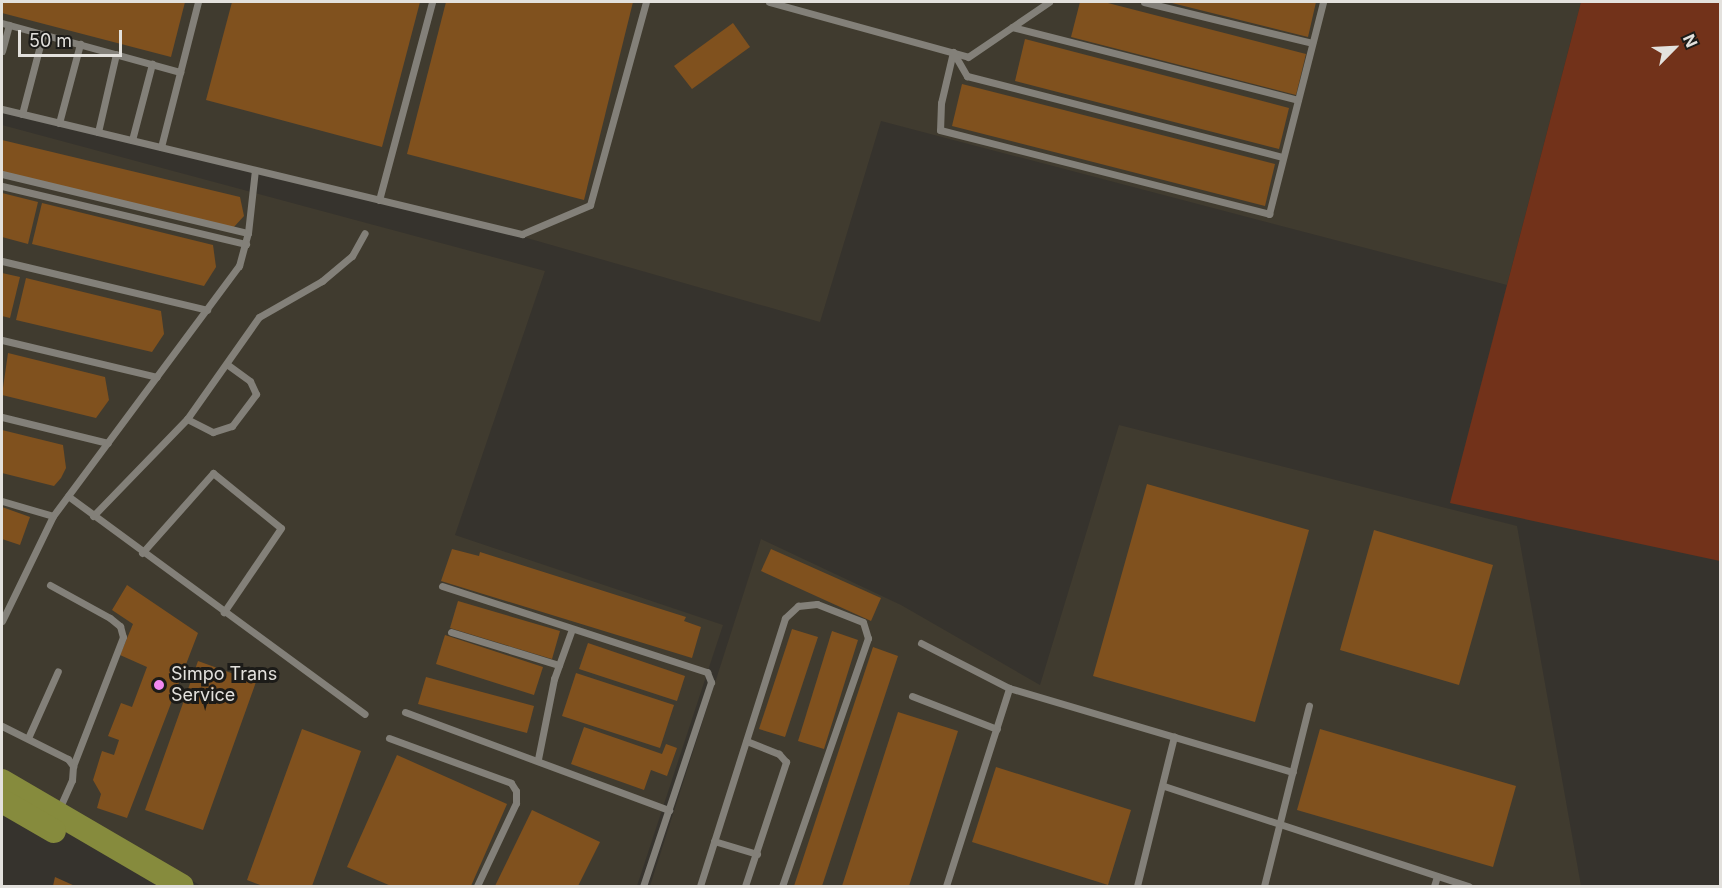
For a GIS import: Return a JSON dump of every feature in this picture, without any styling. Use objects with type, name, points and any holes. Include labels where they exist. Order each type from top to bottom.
[{"type":"highway","points":[[2,781],[182,886]]},
{"type":"highway","points":[[2,801],[148,886]]},
{"type":"lane","points":[[161,147],[198,2]]},
{"type":"lane","points":[[379,200],[432,2]]},
{"type":"lane","points":[[2,109],[522,234],[590,205],[646,2]]},
{"type":"lane","points":[[769,2],[968,57],[1048,2]]},
{"type":"lane","points":[[1144,2],[1312,43]]},
{"type":"lane","points":[[953,52],[941,103],[940,130],[1269,214],[1323,2]]},
{"type":"lane","points":[[2,51],[5,24],[180,72]]},
{"type":"lane","points":[[1012,27],[1298,100]]},
{"type":"lane","points":[[22,114],[43,34]]},
{"type":"lane","points":[[59,123],[80,44]]},
{"type":"lane","points":[[953,52],[967,76],[1283,157]]},
{"type":"lane","points":[[98,132],[116,54]]},
{"type":"lane","points":[[132,140],[152,64]]},
{"type":"lane","points":[[2,621],[53,516],[239,266],[249,233],[255,170]]},
{"type":"lane","points":[[2,174],[249,233]]},
{"type":"lane","points":[[2,186],[246,244]]},
{"type":"lane","points":[[93,516],[187,419],[228,365],[259,317],[322,281],[352,256],[365,233]]},
{"type":"lane","points":[[2,261],[207,310]]},
{"type":"lane","points":[[2,340],[157,377]]},
{"type":"lane","points":[[187,419],[213,432],[232,426],[256,394],[250,381],[228,365]]},
{"type":"lane","points":[[2,417],[108,443]]},
{"type":"lane","points":[[142,553],[213,473],[281,528],[224,612]]},
{"type":"lane","points":[[68,496],[142,553],[364,714]]},
{"type":"lane","points":[[2,501],[53,516]]},
{"type":"lane","points":[[50,585],[110,618],[120,626],[123,637],[57,814]]},
{"type":"lane","points":[[442,586],[707,672],[711,682],[642,886]]},
{"type":"lane","points":[[700,886],[746,741],[791,611],[817,604],[863,622],[868,638],[782,886]]},
{"type":"lane","points":[[538,759],[559,665],[572,629]]},
{"type":"lane","points":[[451,632],[559,665]]},
{"type":"lane","points":[[921,643],[1009,688],[1293,772]]},
{"type":"lane","points":[[28,738],[58,671]]},
{"type":"lane","points":[[946,886],[1009,688]]},
{"type":"lane","points":[[912,696],[997,729]]},
{"type":"lane","points":[[1264,886],[1309,706]]},
{"type":"lane","points":[[405,712],[538,759],[669,810]]},
{"type":"lane","points":[[2,726],[68,759],[73,766]]},
{"type":"lane","points":[[1137,886],[1164,786],[1174,736]]},
{"type":"lane","points":[[389,738],[511,783],[516,791],[516,803],[477,886]]},
{"type":"lane","points":[[745,886],[786,762],[780,754],[746,741]]},
{"type":"lane","points":[[1164,786],[1469,886]]},
{"type":"lane","points":[[714,840],[757,854]]},
{"type":"lane","points":[[1434,886],[1437,876]]},
{"type":"shaded area","points":[[2,2],[1581,2],[1507,285],[881,121],[820,322],[520,236],[2,108]]},
{"type":"shaded area","points":[[1581,2],[1720,2],[1720,561],[1450,503]]},
{"type":"shaded area","points":[[2,125],[545,271],[455,535],[723,625],[637,886],[201,886],[2,769]]},
{"type":"shaded area","points":[[1119,425],[1517,526],[1581,886],[650,886],[761,539],[901,605],[1040,685]]},
{"type":"building","points":[[2,2],[185,2],[171,57],[2,13]]},
{"type":"building","points":[[232,2],[420,2],[382,147],[206,100]]},
{"type":"building","points":[[446,2],[633,2],[584,200],[407,154]]},
{"type":"building","points":[[1080,2],[1104,2],[1306,54],[1296,95],[1071,37]]},
{"type":"building","points":[[1168,2],[1316,2],[1308,37]]},
{"type":"building","points":[[733,23],[750,47],[692,89],[674,66]]},
{"type":"building","points":[[1025,39],[1289,108],[1279,149],[1015,81]]},
{"type":"building","points":[[962,84],[1275,164],[1265,206],[952,126]]},
{"type":"building","points":[[2,140],[240,197],[244,216],[233,228],[2,172]]},
{"type":"building","points":[[2,193],[38,202],[28,244],[2,237]]},
{"type":"building","points":[[42,203],[213,245],[216,267],[204,286],[32,244]]},
{"type":"building","points":[[2,273],[20,277],[10,318],[2,316]]},
{"type":"building","points":[[26,278],[161,311],[164,334],[152,352],[16,320]]},
{"type":"building","points":[[8,353],[105,377],[109,400],[96,418],[2,395]]},
{"type":"building","points":[[2,430],[63,445],[66,468],[54,486],[2,473]]},
{"type":"building","points":[[1147,484],[1309,530],[1255,722],[1093,676]]},
{"type":"building","points":[[2,507],[30,517],[20,545],[2,539]]},
{"type":"building","points":[[1374,530],[1493,565],[1459,685],[1340,650]]},
{"type":"building","points":[[452,549],[479,556],[480,552],[686,617],[684,621],[701,627],[692,658],[441,581]]},
{"type":"building","points":[[771,549],[881,598],[871,621],[761,571]]},
{"type":"building","name":"Simpo Trans Service","points":[[127,585],[198,633],[127,818],[97,808],[101,794],[93,780],[102,751],[114,755],[119,740],[108,736],[121,703],[132,707],[147,667],[120,655],[133,624],[112,610]]},
{"type":"building","points":[[458,601],[560,631],[552,659],[450,628]]},
{"type":"building","points":[[792,629],[818,637],[785,737],[759,729]]},
{"type":"building","points":[[832,631],[858,640],[824,749],[798,741]]},
{"type":"building","points":[[445,635],[543,667],[534,695],[436,664]]},
{"type":"building","points":[[588,643],[685,676],[677,701],[579,669]]},
{"type":"building","points":[[873,647],[898,656],[822,886],[794,886]]},
{"type":"building","points":[[198,661],[256,682],[203,830],[145,810]]},
{"type":"building","points":[[576,673],[674,705],[660,748],[562,716]]},
{"type":"building","points":[[426,677],[534,706],[527,733],[418,704]]},
{"type":"building","points":[[898,712],[958,731],[909,886],[842,886]]},
{"type":"building","points":[[584,727],[662,754],[666,744],[677,748],[667,776],[651,770],[644,790],[571,764]]},
{"type":"building","points":[[302,729],[361,751],[312,886],[263,886],[247,880]]},
{"type":"building","points":[[1320,729],[1516,786],[1493,867],[1297,810]]},
{"type":"building","points":[[397,755],[507,804],[471,886],[391,886],[347,867]]},
{"type":"building","points":[[996,767],[1131,810],[1108,885],[972,842]]},
{"type":"building","points":[[532,810],[600,842],[578,886],[495,886]]},
{"type":"building","points":[[55,877],[75,886],[53,886]]},
{"type":"place","name":"Simpo Trans Service","points":[[159,685]]}]
